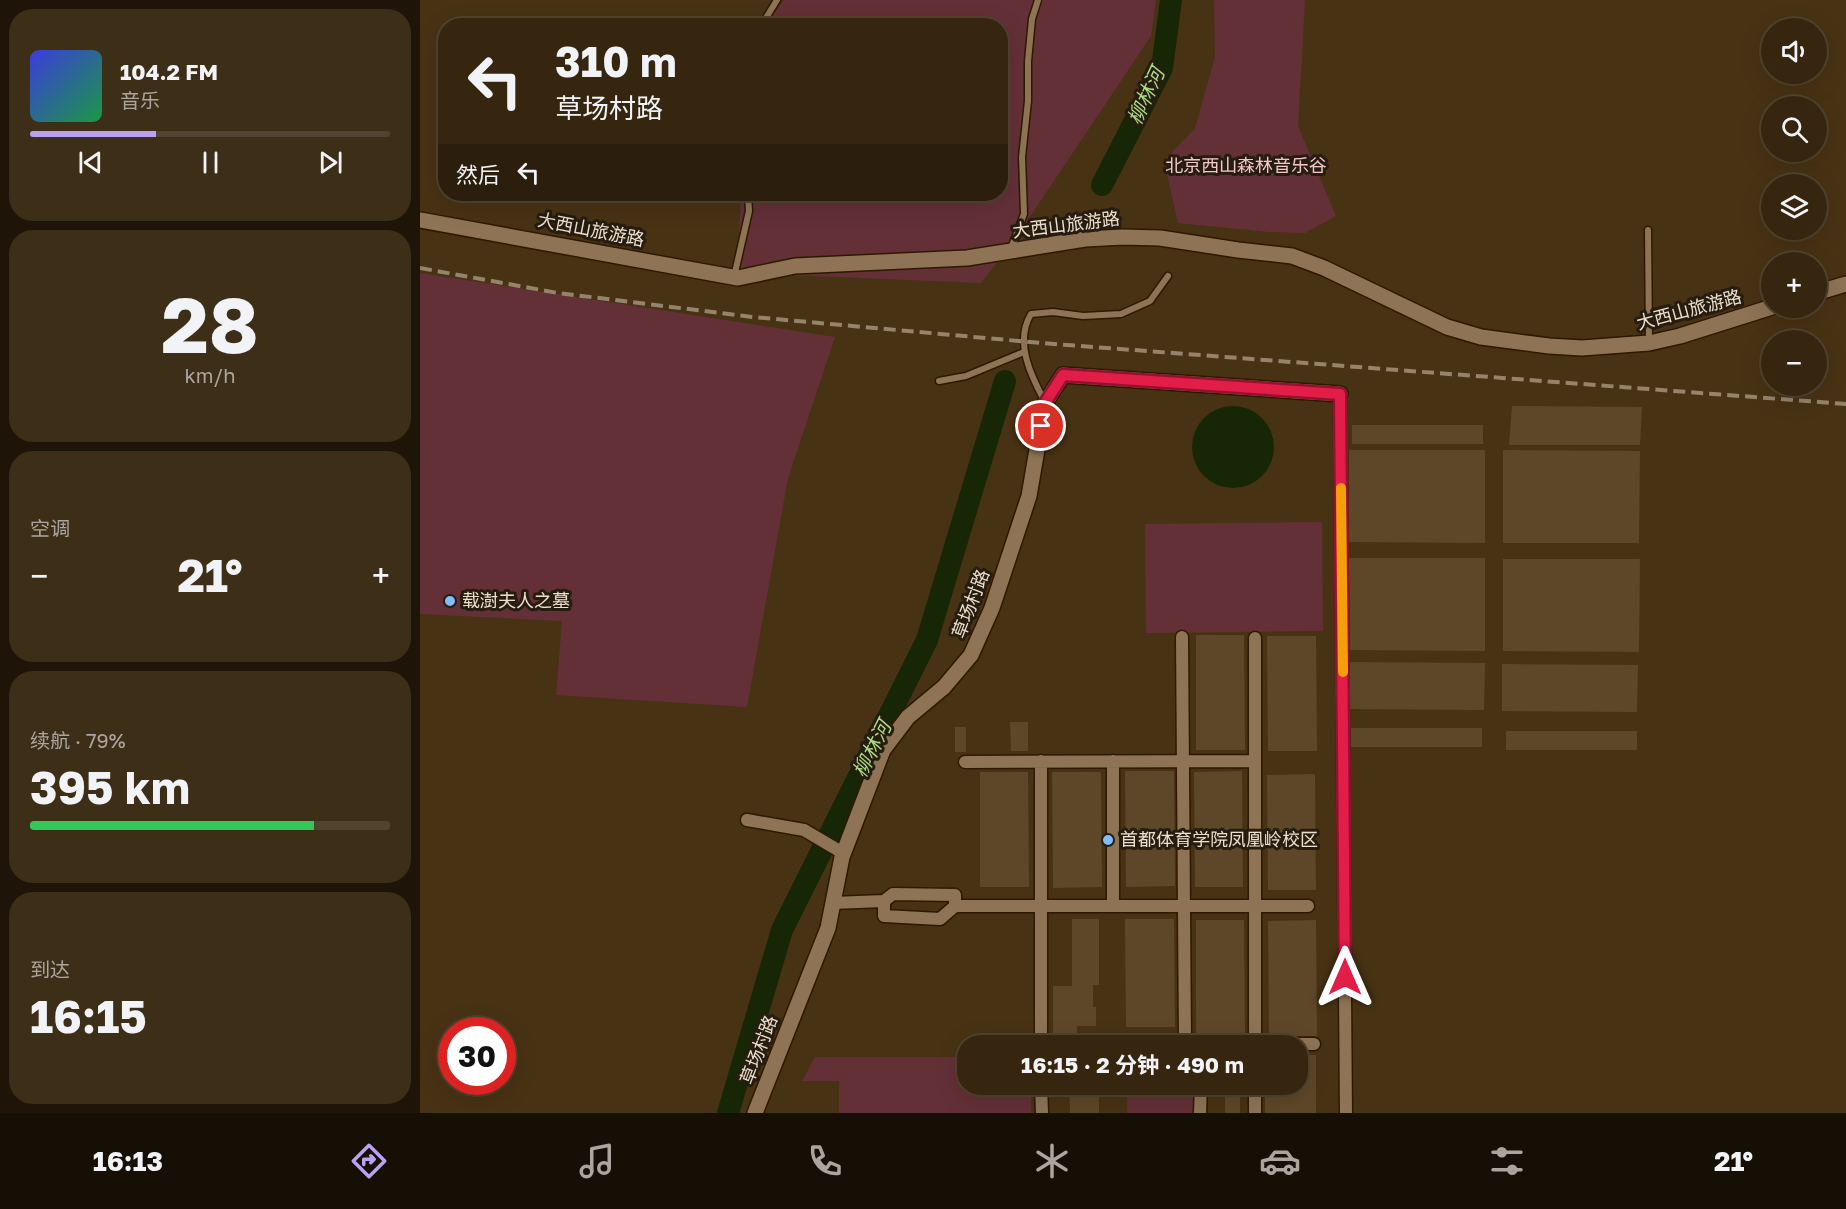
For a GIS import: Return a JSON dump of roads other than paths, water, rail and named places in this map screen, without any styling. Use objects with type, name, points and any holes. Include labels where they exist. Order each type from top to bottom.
[{"type":"street","name":"大西山旅游路","points":[[420,220],[734,277],[795,266],[956,259],[1085,239],[1160,238],[1292,256],[1324,268],[1447,327],[1481,337],[1560,347],[1649,343],[1680,336],[1761,310]]},
{"type":"street","points":[[1827,290],[1846,284]]},
{"type":"street","name":"草场村路","points":[[755,1113],[828,928],[840,851],[883,750],[909,717],[944,687],[971,656],[992,608],[1029,496],[1045,403],[1063,375],[1340,394]]},
{"type":"street","points":[[1340,394],[1346,1113]]},
{"type":"street","points":[[1182,637],[1185,1035]]},
{"type":"street","points":[[1255,638],[1255,1035]]},
{"type":"street","points":[[1041,761],[1041,1035]]},
{"type":"street","points":[[1113,761],[1113,906]]},
{"type":"street","points":[[965,762],[1255,761]]},
{"type":"street","points":[[747,820],[804,830],[840,851]]},
{"type":"street","points":[[832,903],[884,901],[892,894],[955,895],[955,906]]},
{"type":"street","points":[[884,901],[884,916],[940,919],[955,906],[1308,906]]},
{"type":"street","points":[[1308,1044],[1314,1044]]},
{"type":"street","points":[[1041,1095],[1042,1113]]},
{"type":"street","points":[[1200,1113],[1201,1095]]},
{"type":"street","points":[[1255,1095],[1255,1113]]},
{"type":"lane","points":[[766,18],[777,0]]},
{"type":"lane","points":[[1010,251],[1024,214],[1022,157],[1028,101],[1028,61],[1032,19],[1038,0]]},
{"type":"lane","points":[[734,277],[749,211],[748,201]]},
{"type":"lane","points":[[1648,230],[1649,343]]},
{"type":"lane","points":[[1045,403],[1024,352],[1024,325],[1031,314],[1053,312],[1083,316],[1121,314],[1150,301],[1168,276]]},
{"type":"lane","points":[[939,381],[966,376],[1024,352]]},
{"type":"waterway","name":"柳林河","points":[[1102,185],[1162,68],[1171,0]]},
{"type":"waterway","name":"柳林河","points":[[728,1113],[782,930],[927,640],[1005,381]]},
{"type":"railway","points":[[420,268],[558,293],[753,317],[1041,343],[1846,404]]},
{"type":"place","name":"载澍夫人之墓","points":[[450,601]]},
{"type":"place","name":"首都体育学院凤凰岭校区","points":[[1108,840]]},
{"type":"park label","name":"北京西山森林音乐谷","points":[[1246,166]]}]
